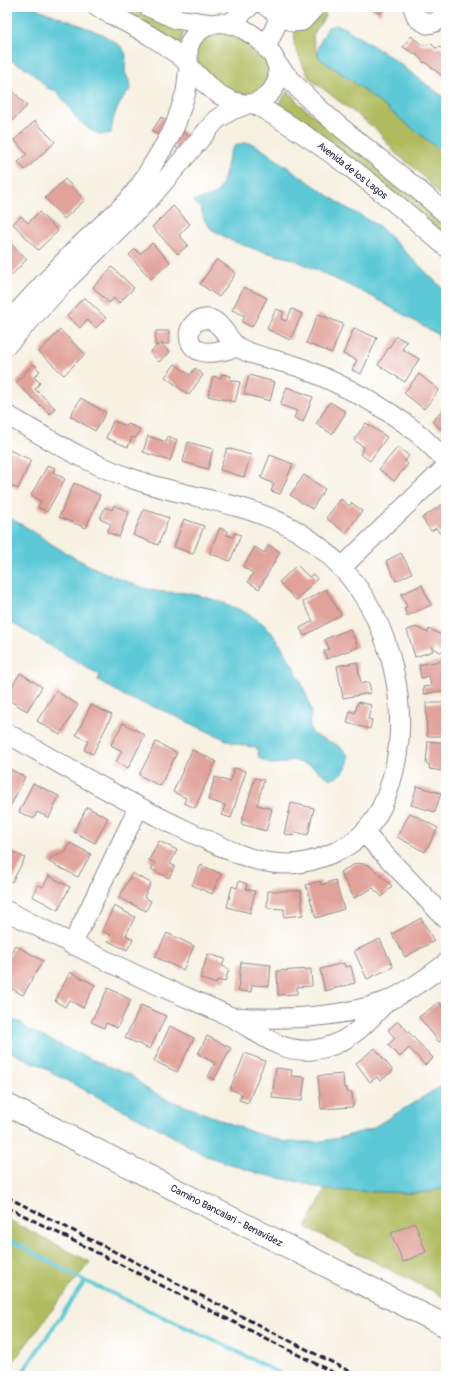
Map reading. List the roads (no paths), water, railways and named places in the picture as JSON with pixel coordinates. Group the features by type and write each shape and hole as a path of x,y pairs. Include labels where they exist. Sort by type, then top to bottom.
{"main road":[{"name":"Camino Bancalari - Benavídez","path":"7,1105 446,1326"}],"street":[{"path":"97,7 154,37 174,50 189,64 209,88 221,96 251,104"},
{"path":"149,7 176,20 220,24 243,30 266,48 277,64 299,90 353,138 407,180 446,214"},
{"path":"7,323 74,251 128,201 141,184 170,136 176,123 186,92 189,64 188,51 190,41 198,31 220,24 249,7"},
{"path":"266,48 277,10 293,22 302,21 315,7"},
{"path":"412,7 416,18 427,24 439,21 443,17 445,7"},
{"path":"7,345 67,280 151,197 217,119 232,110 251,104 268,95 277,85 277,64"},
{"name":"Avenida de los Lagos","path":"251,104 321,145 382,193 446,247"},
{"path":"238,347 299,367 336,383 366,399 415,432 446,460"},
{"path":"7,415 77,455 120,474 167,489 258,512 280,522 322,549 341,568 362,596 377,623 395,677 400,712 398,752 394,774 387,796 376,819 365,834 347,847 326,856 296,864 255,860 229,850 138,808 7,733"},
{"path":"341,568 446,467"},
{"path":"72,945 138,808"},
{"path":"365,834 446,919"},
{"path":"7,911 72,945 231,1017 263,1038 277,1045 294,1049 311,1050 330,1046 347,1039 366,1024 386,1002 446,963"},
{"path":"231,1017 256,1019 304,1018 341,1013 386,1002"}],"water":[{"path":"7,7 33,7 102,34 122,47 126,55 125,72 129,81 130,89 117,110 113,120 111,133 101,135 91,130 78,120 57,91 47,88 26,68 7,58"},
{"path":"335,25 343,27 392,58 446,99 446,155 351,80 319,58 318,47 328,27"},
{"path":"243,143 250,143 257,146 345,207 379,226 446,292 446,348 438,340 439,335 371,296 293,259 257,250 232,241 211,229 204,219 201,208 193,201 212,196 219,190 231,150"},
{"path":"7,516 74,558 97,569 148,589 160,592 186,593 220,602 245,612 265,625 284,650 300,680 311,709 309,724 311,730 318,737 339,746 349,757 344,772 330,779 310,765 291,760 286,763 271,764 259,758 257,748 233,743 162,710 128,698 98,680 100,675 7,620"},
{"path":"7,1019 22,1023 27,1029 37,1034 88,1058 132,1076 147,1089 167,1099 252,1132 286,1142 316,1142 339,1138 371,1129 446,1083 446,1188 429,1192 411,1193 325,1190 304,1183 260,1174 206,1156 160,1129 56,1075 37,1063 7,1050"}],"waterway":[{"path":"7,1238 85,1281 224,1345 285,1376"},
{"path":"20,1376 85,1281"}],"railway":[{"path":"7,1197 359,1376"},
{"path":"7,1207 340,1376"}]}
